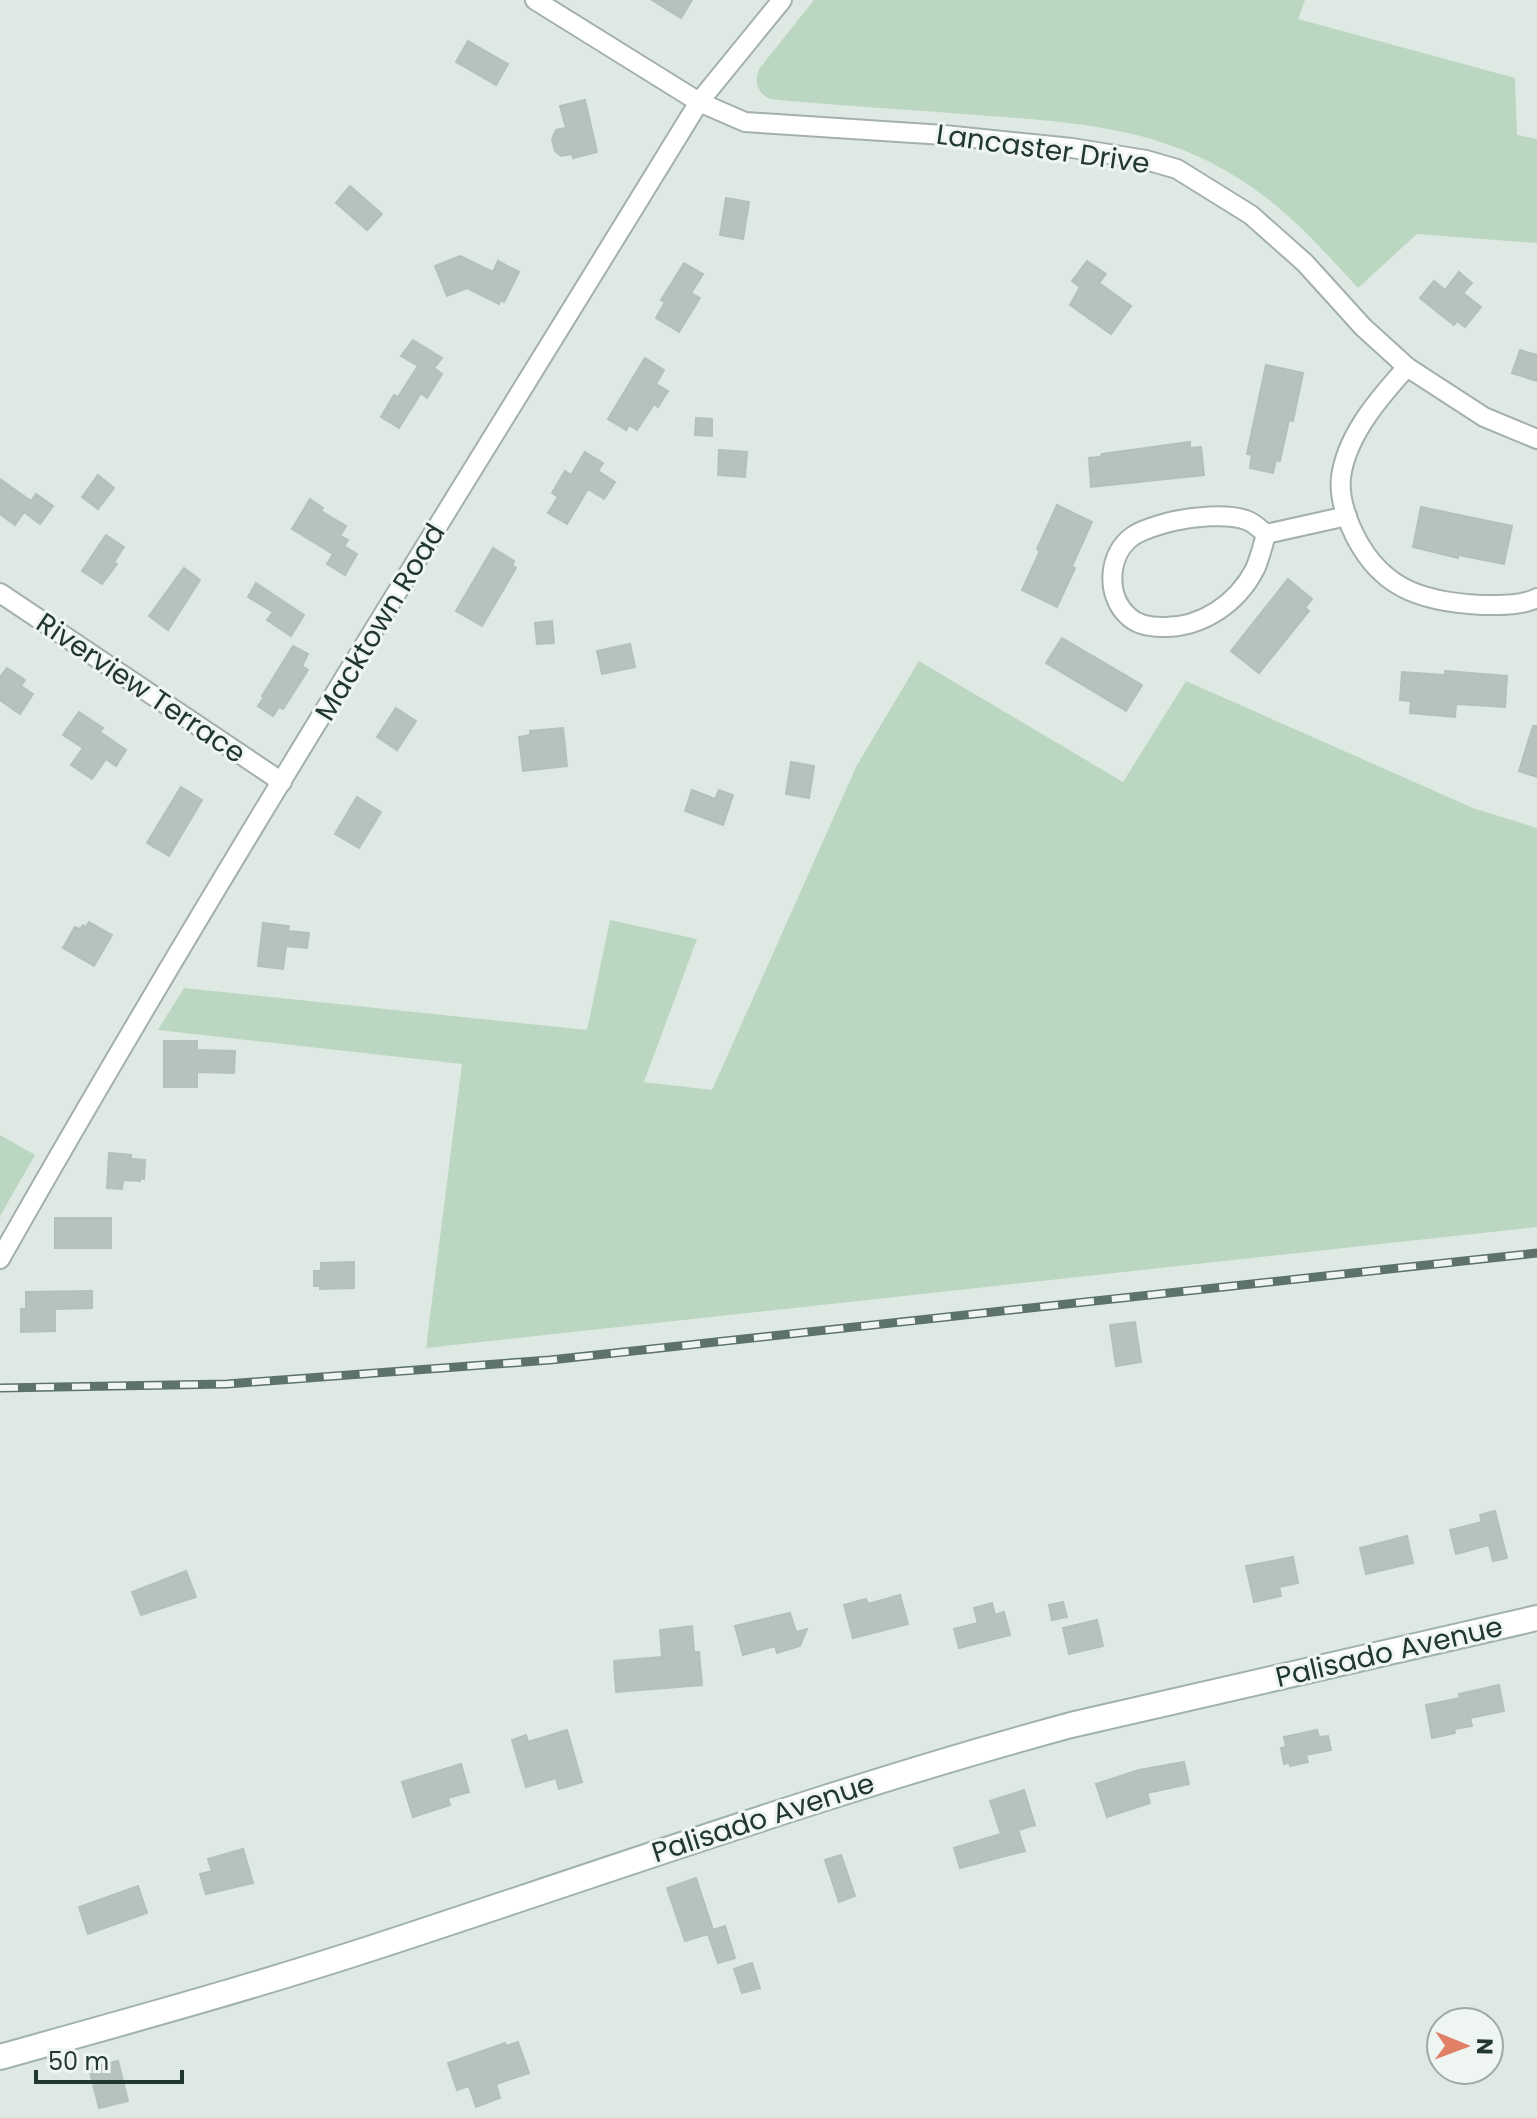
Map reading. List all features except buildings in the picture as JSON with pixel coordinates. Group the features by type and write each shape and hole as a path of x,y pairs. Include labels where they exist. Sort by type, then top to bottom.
{"main road":[{"name":"Palisado Avenue","path":"0,2057 237,1991 683,1843 995,1745 1537,1618"}],"street":[{"name":"Lancaster Drive","path":"535,0 699,102 745,122 944,135 1058,147 1146,160 1177,169 1251,215 1305,263 1363,327 1407,367 1484,417 1537,439"},
{"name":"Macktown Road","path":"0,1259 84,1112 282,782 699,102 782,0"},
{"path":"1407,367 1379,399 1354,439 1342,469 1340,490 1359,545 1382,574 1408,591 1444,603 1500,605 1534,600 1537,620"},
{"path":"1266,534 1347,516"},
{"path":"1228,517 1248,520 1266,534 1254,569 1237,593 1212,616 1177,628 1148,627 1128,617 1116,597 1111,575 1118,552 1134,535 1175,521 1228,517"},
{"name":"Riverview Terrace","path":"0,593 282,782"}],"green space":[{"path":"814,0 1305,0 1298,19 1515,78 1517,135 1537,139 1537,243 1417,234 1358,288 1295,222 1253,188 1220,167 1153,140 1120,131 1050,121 770,99 758,87 759,69"},
{"path":"919,661 1123,782 1186,681 1473,808 1537,828 1537,1227 426,1348 462,1064 158,1030 184,988 587,1030 610,920 697,939 644,1082 712,1090 857,765"},
{"path":"0,1135 35,1155 0,1216"}],"railway":[{"path":"0,1388 227,1384 550,1360 1537,1253"}]}
